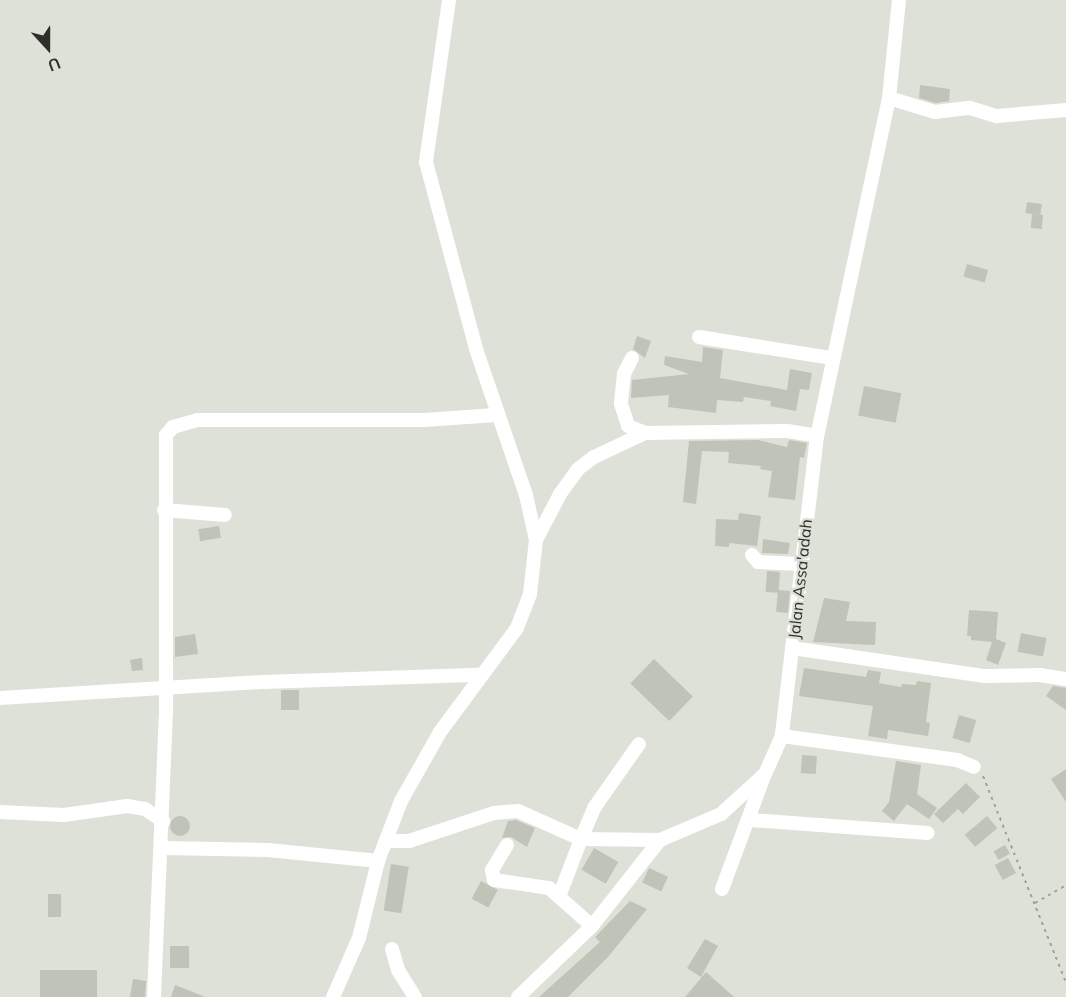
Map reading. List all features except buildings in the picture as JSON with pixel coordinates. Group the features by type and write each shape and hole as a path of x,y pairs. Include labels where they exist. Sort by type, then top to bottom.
{"street":[{"path":"333,997 358,938 378,861 400,801 440,732 479,675 517,628 530,594 536,540 526,495 496,415 426,162 448,0"},
{"name":"Jalan Assa'adah","path":"723,889 751,820 765,774 782,736 799,564 817,436 889,98 899,0"},
{"path":"889,98 935,112 970,108 997,116 1066,110"},
{"path":"699,337 832,358"},
{"path":"632,358 624,374 622,415 628,426 645,433"},
{"path":"154,997 163,820 165,688 163,444 173,427 186,421 424,420 496,415"},
{"path":"536,540 560,494 578,469 616,445 645,433 788,431 817,436"},
{"path":"164,510 225,515"},
{"path":"752,555 758,562 799,564"},
{"path":"792,648 985,676 1040,675 1066,679"},
{"path":"0,698 443,673 479,675"},
{"path":"782,736 957,760 974,767"},
{"path":"560,894 594,808 639,744"},
{"path":"386,841 409,841 494,813 518,811 581,838 660,840 721,814 765,774"},
{"path":"0,812 64,815 127,806 145,809 163,820"},
{"path":"751,820 928,832"},
{"path":"518,997 592,926 660,840"},
{"path":"507,845 492,870 494,880 503,885 542,885 560,894 592,926"},
{"path":"162,848 268,850 378,861"},
{"path":"392,949 398,970 415,997"}],"path":[{"path":"974,767 992,792 1066,982"},
{"path":"1034,903 1066,885"}]}
